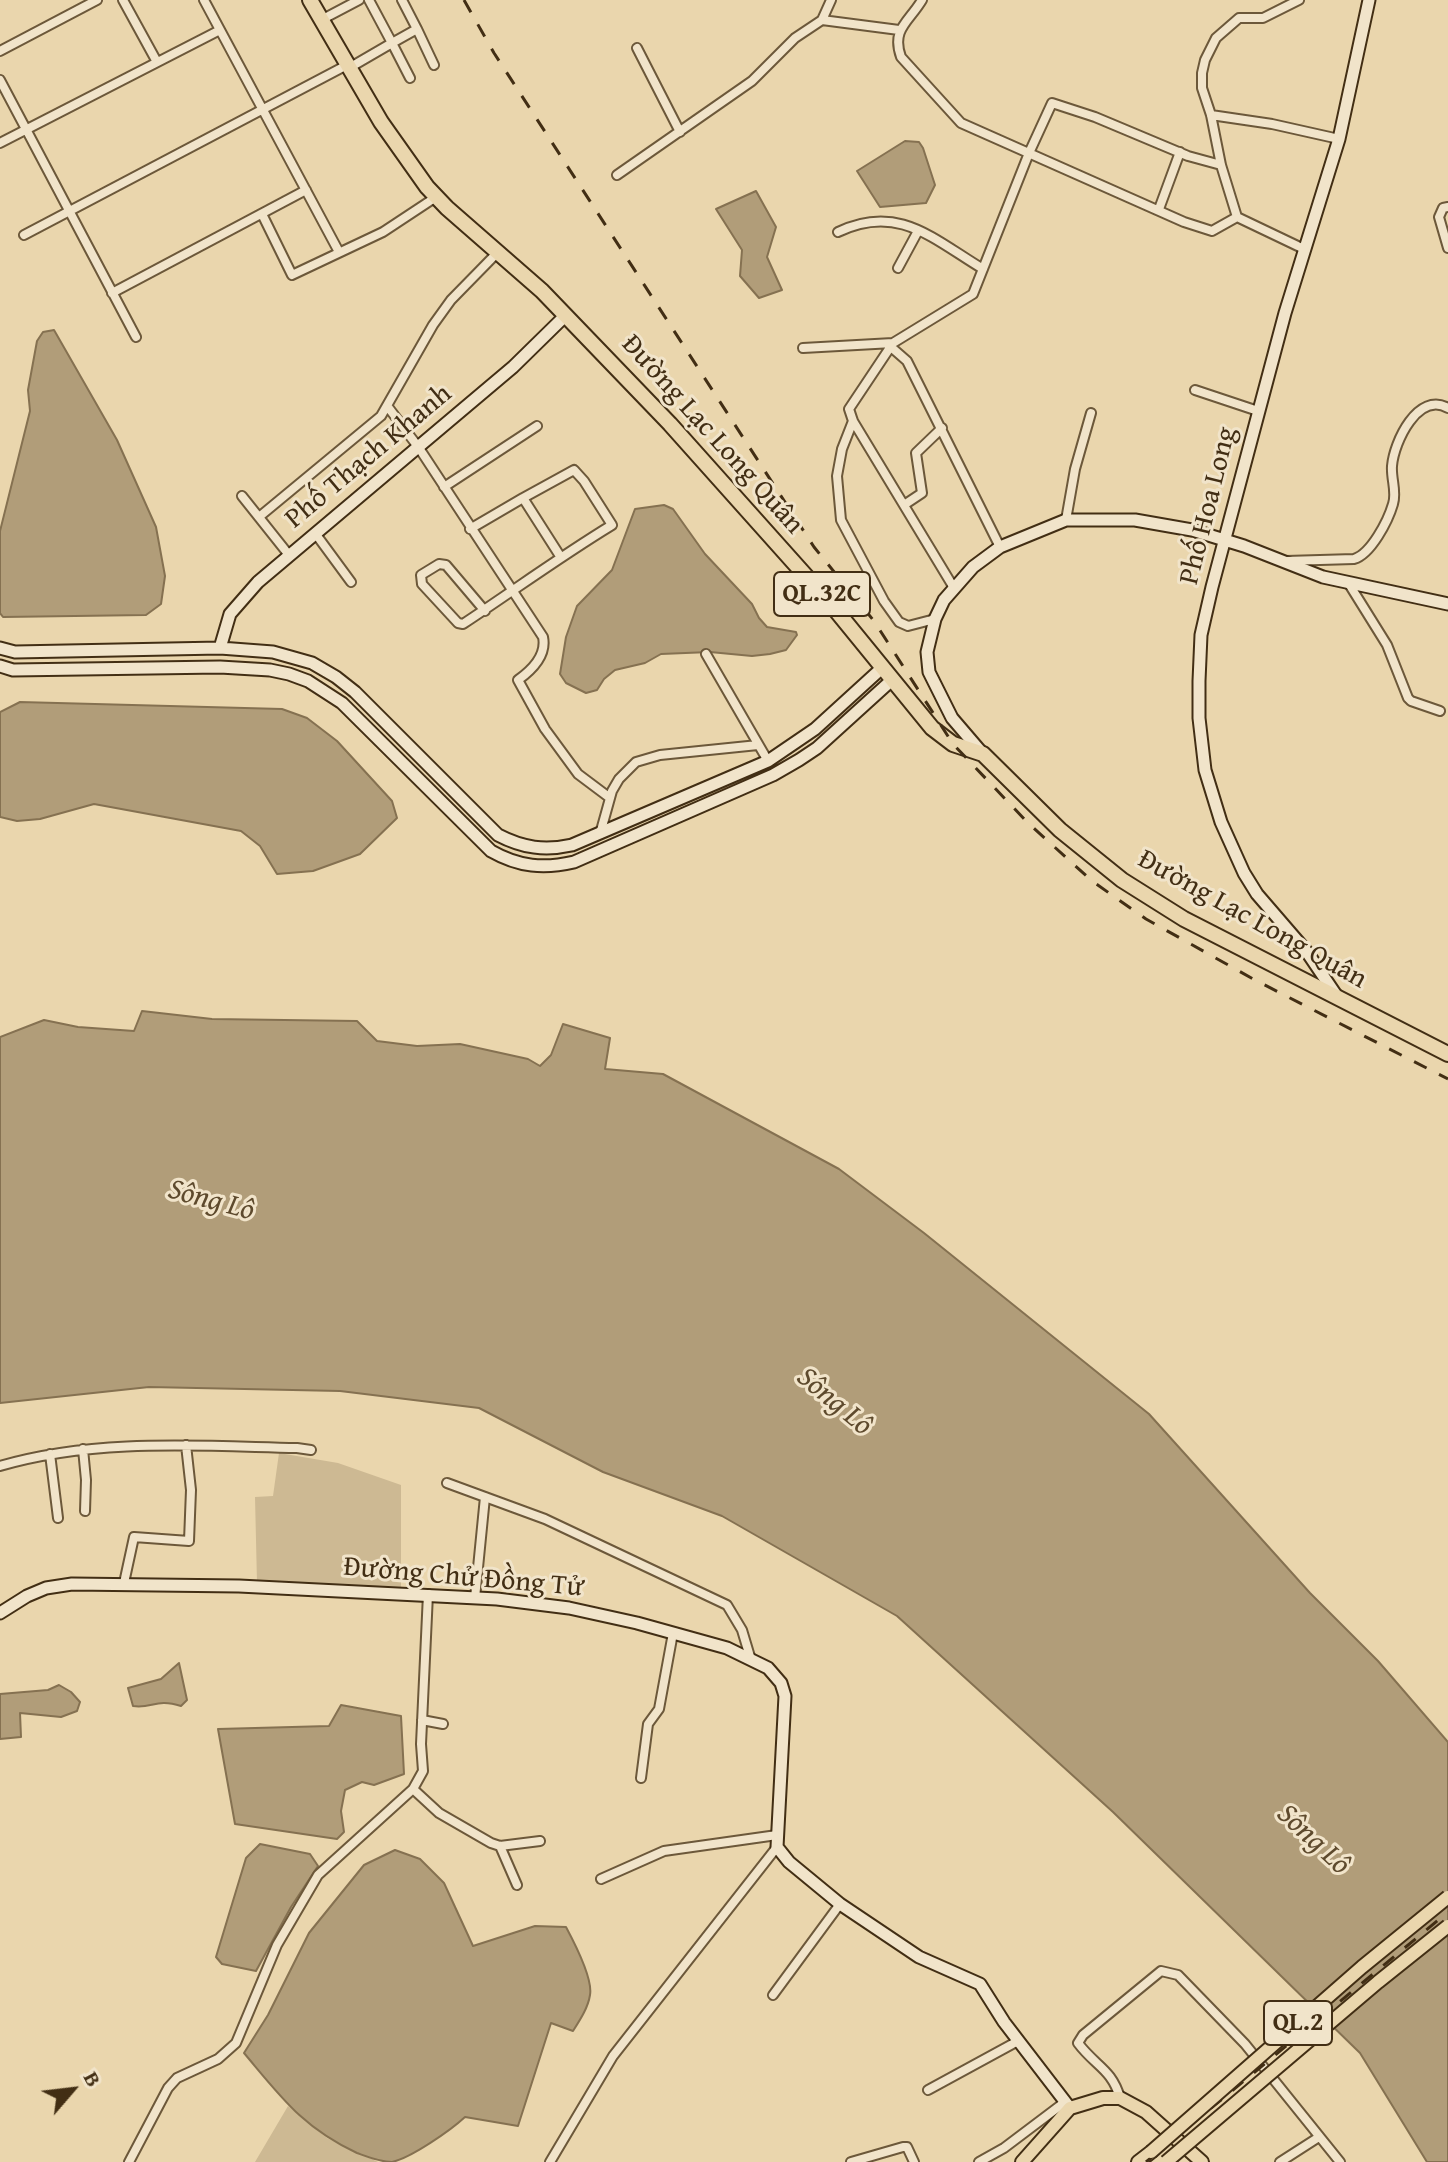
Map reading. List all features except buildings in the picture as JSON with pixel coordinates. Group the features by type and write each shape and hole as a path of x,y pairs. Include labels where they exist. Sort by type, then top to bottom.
{"highway":[{"name":"Đường Lạc Long Quân","path":"310,0 408,163 436,197 497,253 525,274 670,424 830,603 932,728 953,744 983,754 1060,830 1122,880 1184,919 1448,1054"}],"main road":[{"name":"QL.2","path":"1138,2162 1362,1967 1448,1897"},
{"name":"QL.2","path":"1166,2162 1448,1926"},
{"path":"1022,2162 1068,2105 1103,2098 1120,2098 1146,2112 1202,2162"}],"street":[{"path":"0,51 97,0"},
{"path":"123,0 157,62"},
{"path":"204,0 339,252"},
{"path":"321,20 359,0"},
{"path":"369,0 410,78"},
{"path":"402,0 434,65"},
{"path":"617,175 752,81 795,38 822,20 831,0"},
{"path":"922,0 899,30 897,46 901,57 956,120 1184,222 1212,231 1237,217"},
{"path":"1299,0 1263,18 1239,18 1216,38 1202,73 1202,88 1237,217 1304,249"},
{"name":"Phố Hoa Long","path":"1339,999 1307,952 1257,894 1221,822 1205,770 1199,718 1201,635 1258,411 1339,139 1369,0"},
{"path":"822,20 899,30"},
{"path":"24,235 417,29"},
{"path":"0,143 220,30"},
{"path":"637,48 680,132"},
{"path":"0,80 136,337"},
{"path":"954,588 853,421 849,409 892,345 968,299 976,290 1050,105 1055,102 1221,165"},
{"path":"1211,115 1339,139"},
{"path":"1159,209 1180,152"},
{"path":"112,293 306,190"},
{"path":"262,214 292,275 383,232 436,197"},
{"path":"1448,207 1443,208 1439,217 1448,248"},
{"path":"838,232 864,221 892,221 918,231 983,269"},
{"path":"898,268 918,231"},
{"path":"259,517 359,435 388,407 442,312 497,253"},
{"name":"Phố Thạch Khanh","path":"220,648 225,626 235,607 289,555 513,367 566,315"},
{"path":"803,348 892,345 904,357 1000,547"},
{"path":"1195,390 1258,411"},
{"path":"1282,561 1354,559 1364,555 1393,506 1392,465 1412,419 1422,407 1431,403 1448,408"},
{"path":"388,407 419,448 543,637 541,659 518,680 545,729 578,774 610,798"},
{"path":"1066,520 1075,469 1091,413"},
{"path":"853,421 842,449 837,476 841,520 884,601 899,622 908,626 935,619"},
{"path":"444,487 537,426"},
{"path":"904,505 922,493 914,456 942,428"},
{"path":"470,529 574,470 619,534"},
{"path":"242,496 289,555"},
{"path":"523,498 560,556"},
{"path":"983,754 952,718 929,672 927,652 935,619 944,600 973,567 1000,547 1066,520 1135,520 1225,539 1323,577 1448,604"},
{"path":"485,611 446,565 439,564 421,575 422,584 458,623 463,624 485,611 560,556 612,525"},
{"path":"315,533 351,582"},
{"path":"1349,584 1387,645 1408,698 1440,711"},
{"path":"0,648 15,652 220,648 293,656 336,677 355,692 498,835 514,843 544,849 561,847 600,834 768,761 815,729 883,667"},
{"path":"706,654 768,761"},
{"path":"0,666 13,670 220,667 289,674 308,681 342,703 477,840 507,860 523,865 556,866 574,862 697,809 799,760 817,748 893,679"},
{"path":"600,834 619,779 636,762 660,755 758,745"},
{"path":"691,795 697,809"},
{"path":"124,1583 134,1537 189,1541 191,1490 186,1445"},
{"path":"0,1466 83,1449 186,1445 311,1450"},
{"path":"83,1449 85,1511"},
{"path":"50,1454 58,1518"},
{"path":"447,1483 545,1519 727,1605 742,1630 751,1660"},
{"path":"475,1598 485,1497"},
{"name":"Đường Chử Đồng Tử","path":"0,1613 46,1588 72,1584 124,1583 428,1594 569,1608 727,1648 768,1668 781,1683 785,1696 777,1841"},
{"path":"129,2162 168,2088 177,2078 218,2059 236,2043 277,1945 318,1875 413,1789 423,1771 422,1720 428,1594"},
{"path":"641,1778 648,1724 659,1709 673,1633"},
{"path":"422,1720 443,1724"},
{"path":"413,1789 439,1813 500,1846 540,1841"},
{"path":"601,1879 664,1851 777,1841"},
{"path":"777,1841 789,1862 840,1904 919,1957 980,1984 1018,2041 1068,2105 979,2162"},
{"path":"550,2162 613,2056 777,1841"},
{"path":"500,1846 517,1885"},
{"path":"773,1995 840,1904"},
{"path":"1120,2098 1116,2081 1089,2058 1078,2043 1083,2035 1161,1971 1170,1972 1178,1975 1245,2044 1340,2162"},
{"path":"928,2090 1018,2041"},
{"path":"1280,2162 1319,2137"},
{"path":"851,2162 903,2147 907,2147 914,2162"}],"shaded area":[{"path":"279,1453 338,1463 401,1485 401,1587 257,1583 255,1497 273,1496"},
{"path":"288,2106 327,2138 378,2162 255,2162"}],"water":[{"path":"905,141 919,142 935,185 926,203 880,207 857,171"},
{"path":"756,191 776,227 767,257 782,290 759,298 740,276 742,250 716,209"},
{"path":"54,330 117,440 156,527 165,576 161,604 146,615 3,617 0,613 0,531 30,411 28,390 37,341 43,332"},
{"path":"664,505 673,509 705,554 752,604 767,627 796,632 797,635 786,650 770,654 661,654 645,663 615,670 597,690 586,693 566,683 560,674 566,637 577,606 612,570 635,509"},
{"path":"20,702 282,709 307,718 337,741 392,801 397,818 360,854 313,871 277,874 260,846 241,831 94,804 40,819 17,821 0,817 0,712"},
{"name":"Sông Lô","path":"142,1011 212,1019 357,1021 377,1041 417,1046 460,1044 528,1059 540,1066 551,1055 563,1024 610,1038 605,1069 663,1074 839,1169 924,1233 1149,1414 1310,1593 1378,1661 1448,1742 1448,2162 1427,2162 1360,2053 1113,1812 897,1616 722,1516 603,1472 479,1408 340,1391 149,1387 0,1403 0,1037 44,1020 78,1027 134,1031"},
{"path":"179,1663 187,1700 181,1706 160,1703 133,1706 128,1688 161,1679"},
{"path":"59,1685 80,1702 77,1711 61,1717 20,1713 21,1737 0,1739 0,1694 48,1690"},
{"path":"341,1705 401,1716 404,1774 374,1785 362,1782 345,1790 341,1811 344,1832 337,1839 235,1824 218,1729 329,1726"},
{"path":"260,1844 310,1854 318,1866 291,1907 256,1971 222,1964 216,1957 246,1858"},
{"path":"395,1850 420,1859 444,1883 473,1946 535,1926 566,1927 589,1980 590,1995 573,2031 551,2023 518,2126 465,2117 420,2149 392,2162 357,2153 307,2122 244,2053 268,2015 309,1933 364,1865"}],"railway":[{"path":"464,0 494,53 814,547 874,621 953,744 1028,823 1092,881 1146,919 1255,980 1448,1079"},
{"path":"1146,2162 1448,1912"}]}
